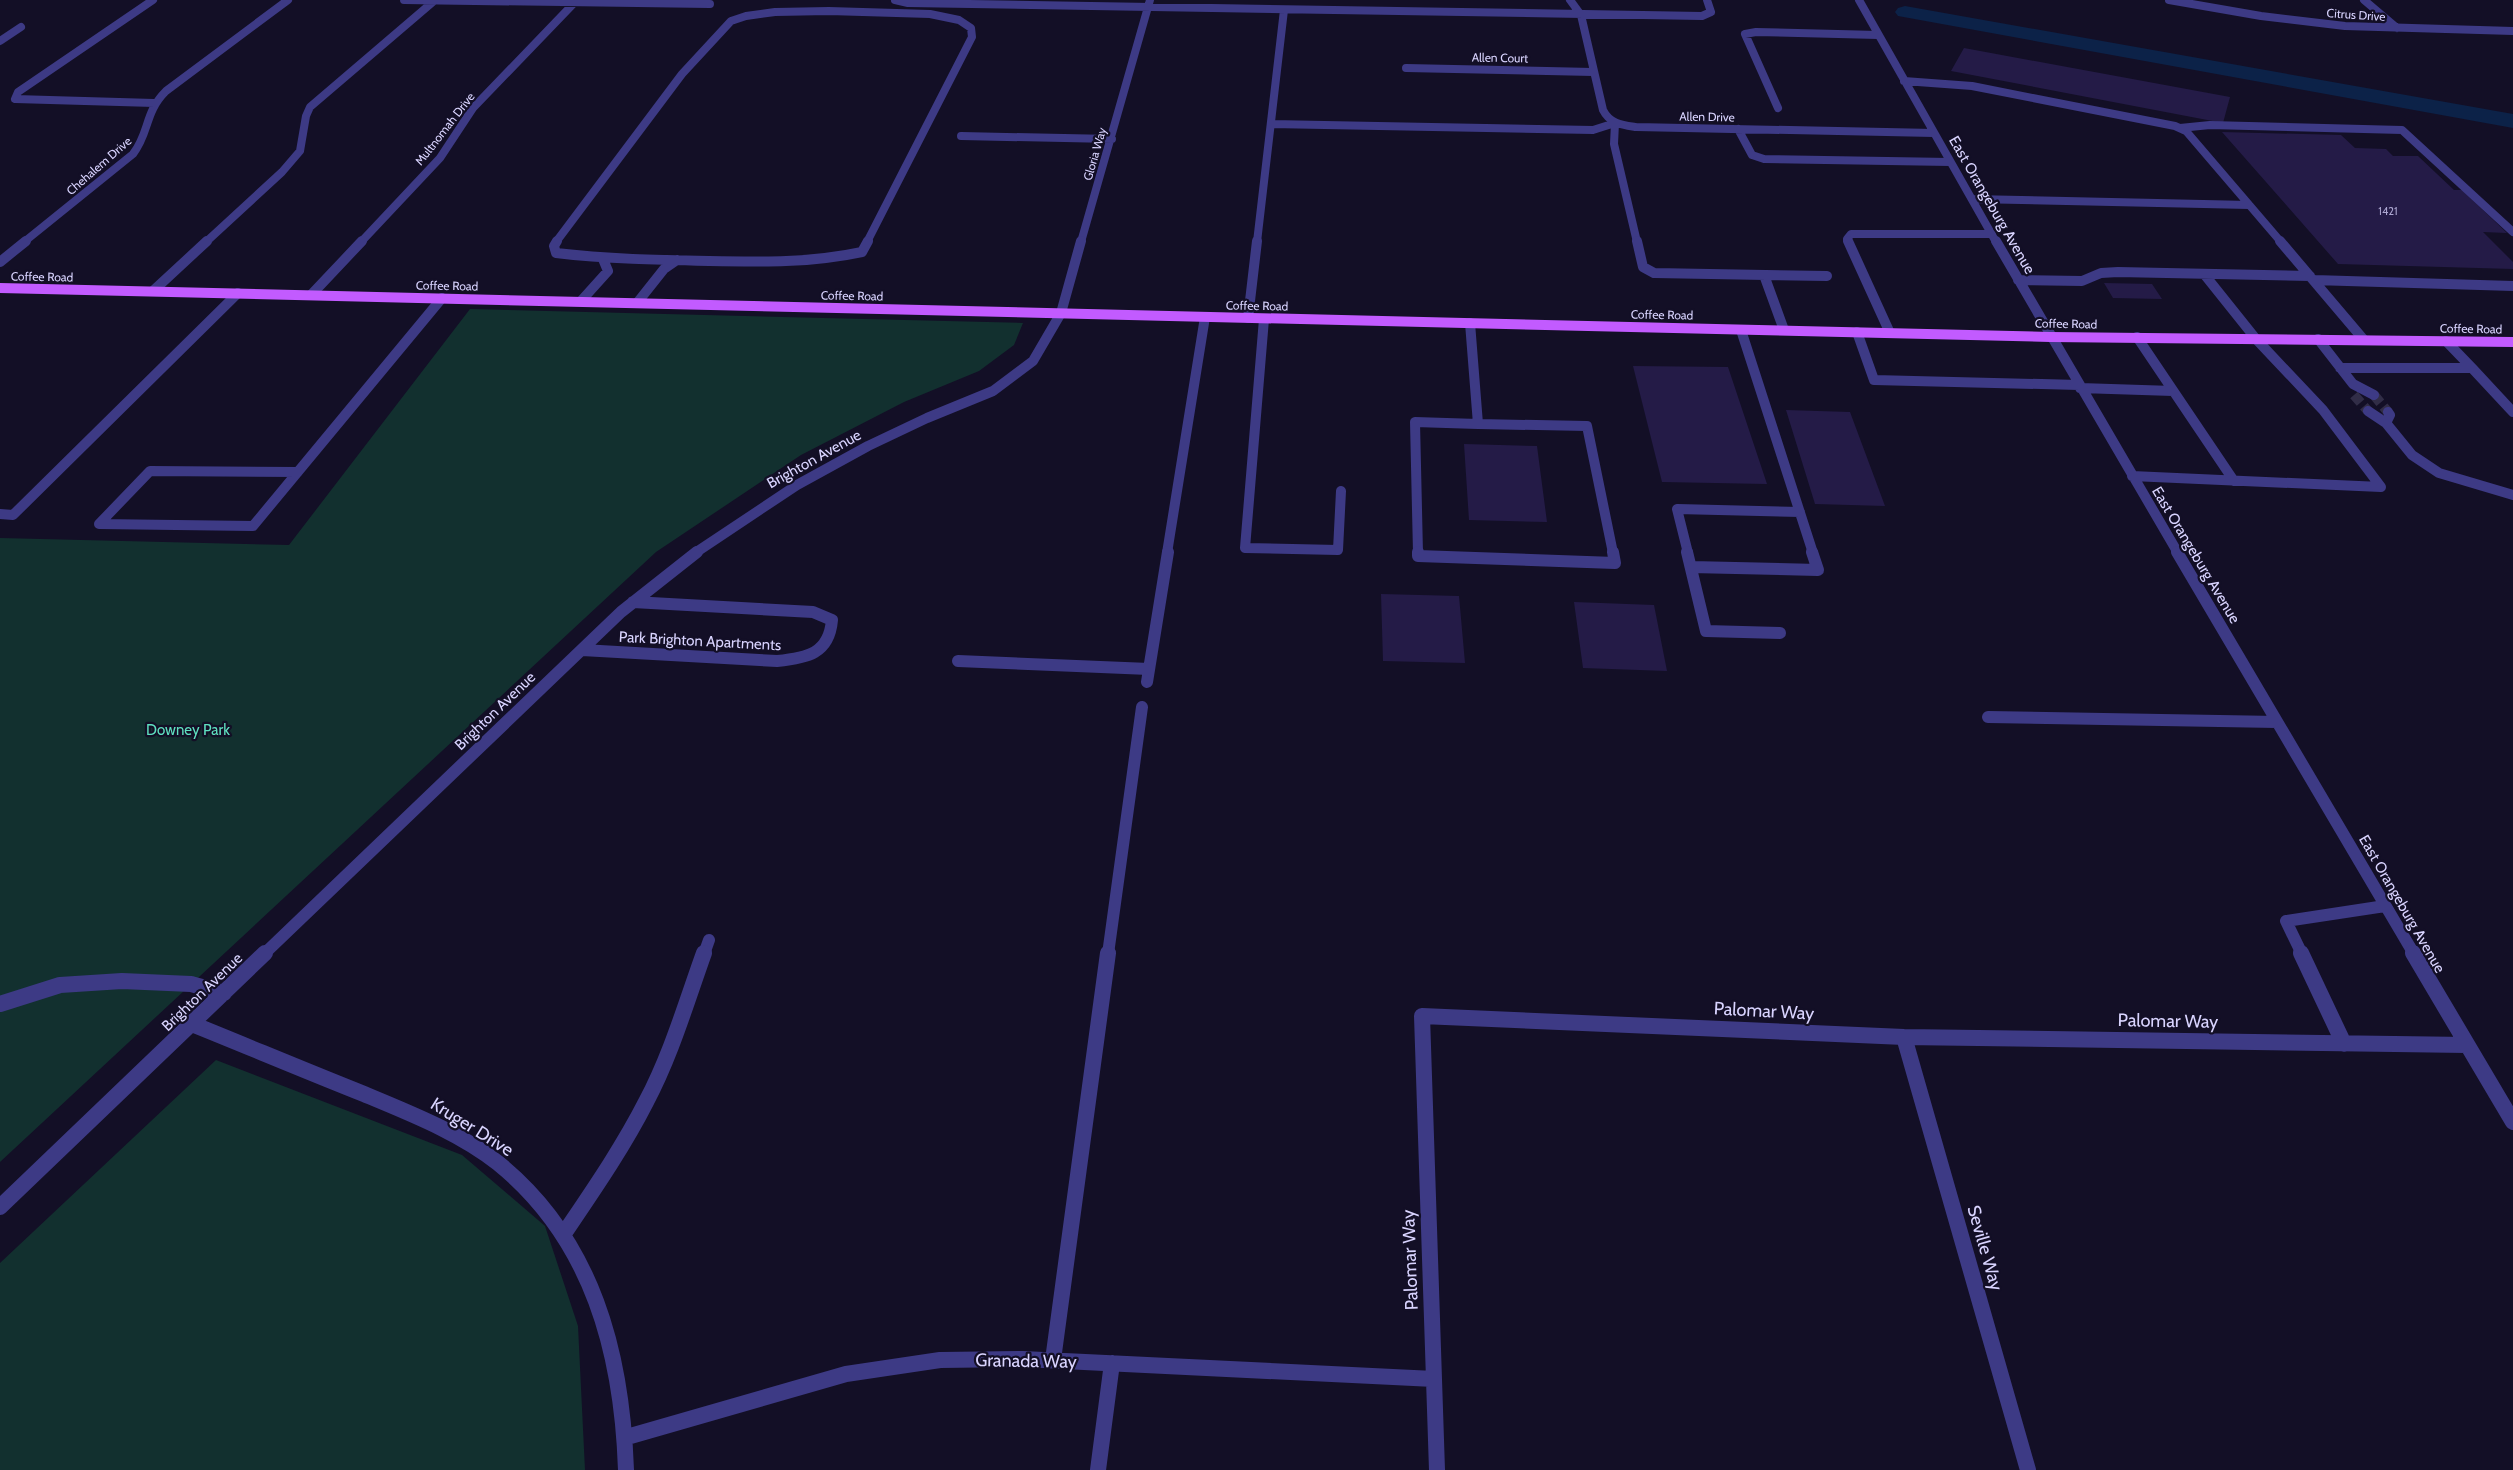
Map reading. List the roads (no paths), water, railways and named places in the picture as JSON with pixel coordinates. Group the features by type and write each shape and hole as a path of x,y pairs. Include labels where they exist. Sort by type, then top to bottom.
{"main road":[{"name":"Coffee Road","path":"0,288 2050,337 2513,342"}],"street":[{"path":"153,0 18,92 15,99 154,103 166,91 288,0"},
{"path":"404,0 710,4"},
{"path":"153,291 282,172 300,151 310,107 434,0"},
{"path":"895,0 908,4 1150,4 1284,10 1581,16 1702,16 1711,12 1707,0"},
{"path":"1570,0 1578,8 1581,16 1593,72 1606,116 1615,123"},
{"name":"East Orangeburg Avenue","path":"1858,0 2050,337 2513,1122"},
{"name":"Citrus Drive","path":"2169,0 2305,22 2398,28 2513,31"},
{"path":"2364,0 2398,28"},
{"name":"Multnomah Drive","path":"311,295 440,158 473,108 574,2"},
{"name":"Gloria Way","path":"1061,314 1150,4"},
{"path":"1248,318 1284,10"},
{"path":"776,12 930,14 959,20 971,28 972,37 862,252 837,259 792,262 678,260 604,259 556,253 554,246 560,234 682,74 731,21 746,16 776,12"},
{"path":"0,41 22,27"},
{"path":"1778,108 1745,34 1756,32 1878,34"},
{"name":"Allen Court","path":"1406,68 1593,72"},
{"path":"1904,81 1972,86 2180,128 2186,131 2364,340"},
{"name":"Chehalem Drive","path":"0,262 133,154 146,135 148,115 154,103"},
{"path":"1271,124 1593,130 1615,123"},
{"path":"1615,123 1614,144 1643,268 1654,273 1827,276"},
{"name":"Allen Drive","path":"1615,123 1636,127 1934,132"},
{"path":"2180,128 2210,126 2402,130 2513,232"},
{"path":"1738,129 1752,155 1764,159 1950,162"},
{"path":"961,136 1112,138"},
{"path":"1972,199 2250,205"},
{"path":"1890,333 1847,238 1850,234 1992,234"},
{"path":"581,302 608,270 604,259"},
{"path":"637,303 664,270 678,260"},
{"path":"2018,280 2082,281 2102,273 2118,272 2513,286"},
{"path":"2132,476 2381,487 2323,410 2256,339 2204,274"},
{"path":"1764,275 1784,330"},
{"path":"0,514 13,515 238,293"},
{"path":"298,472 150,471 99,524 253,526 298,472 442,298"},
{"name":"Brighton Avenue","path":"0,1207 633,602 676,567 731,527 797,485 885,438 993,391 1033,361 1061,314"},
{"path":"1147,682 1205,317"},
{"path":"1264,319 1245,548 1338,550 1341,491"},
{"path":"1470,323 1478,424"},
{"path":"1691,567 1818,570 1741,330"},
{"path":"1857,332 1874,380 2079,386 2173,391"},
{"path":"2137,338 2234,481"},
{"path":"2318,340 2353,384 2374,396"},
{"path":"2446,341 2513,412"},
{"path":"2340,368 2472,368"},
{"path":"2353,384 2354,395"},
{"path":"2368,411 2371,415 2387,417 2412,455 2439,473 2513,495"},
{"path":"1414,422 1478,424 1587,426 1615,563 1418,556 1414,422"},
{"path":"1780,633 1706,631 1677,509 1800,512"},
{"name":"Park Brighton Apartments","path":"582,650 777,661 801,659 822,648 832,634 832,620 814,612 633,602"},
{"path":"958,661 1149,670"},
{"path":"1053,1360 1142,707"},
{"path":"1988,717 2277,722"},
{"path":"2344,1044 2286,921 2385,906"},
{"path":"563,1235 615,1157 657,1081 709,940"},
{"path":"0,1004 60,986 122,981 191,984 224,993"},
{"name":"Palomar Way","path":"1434,1379 1422,1016 1904,1037 2467,1045"},
{"name":"Kruger Drive","path":"192,1024 435,1124 498,1163 542,1206 574,1250 604,1318 622,1388 627,1437 626,1470"},
{"name":"Seville Way","path":"1904,1037 2028,1470"},
{"name":"Granada Way","path":"627,1437 846,1374 940,1360 1053,1360 1434,1379"},
{"path":"1098,1470 1112,1363"},
{"path":"1434,1379 1437,1470"}],"waterway":[{"path":"1905,12 2513,121"}],"tunnel":[{"path":"2354,395 2368,411"},
{"path":"2374,395 2388,412"}],"park label":[{"name":"Downey Park","path":"188,730"}]}
